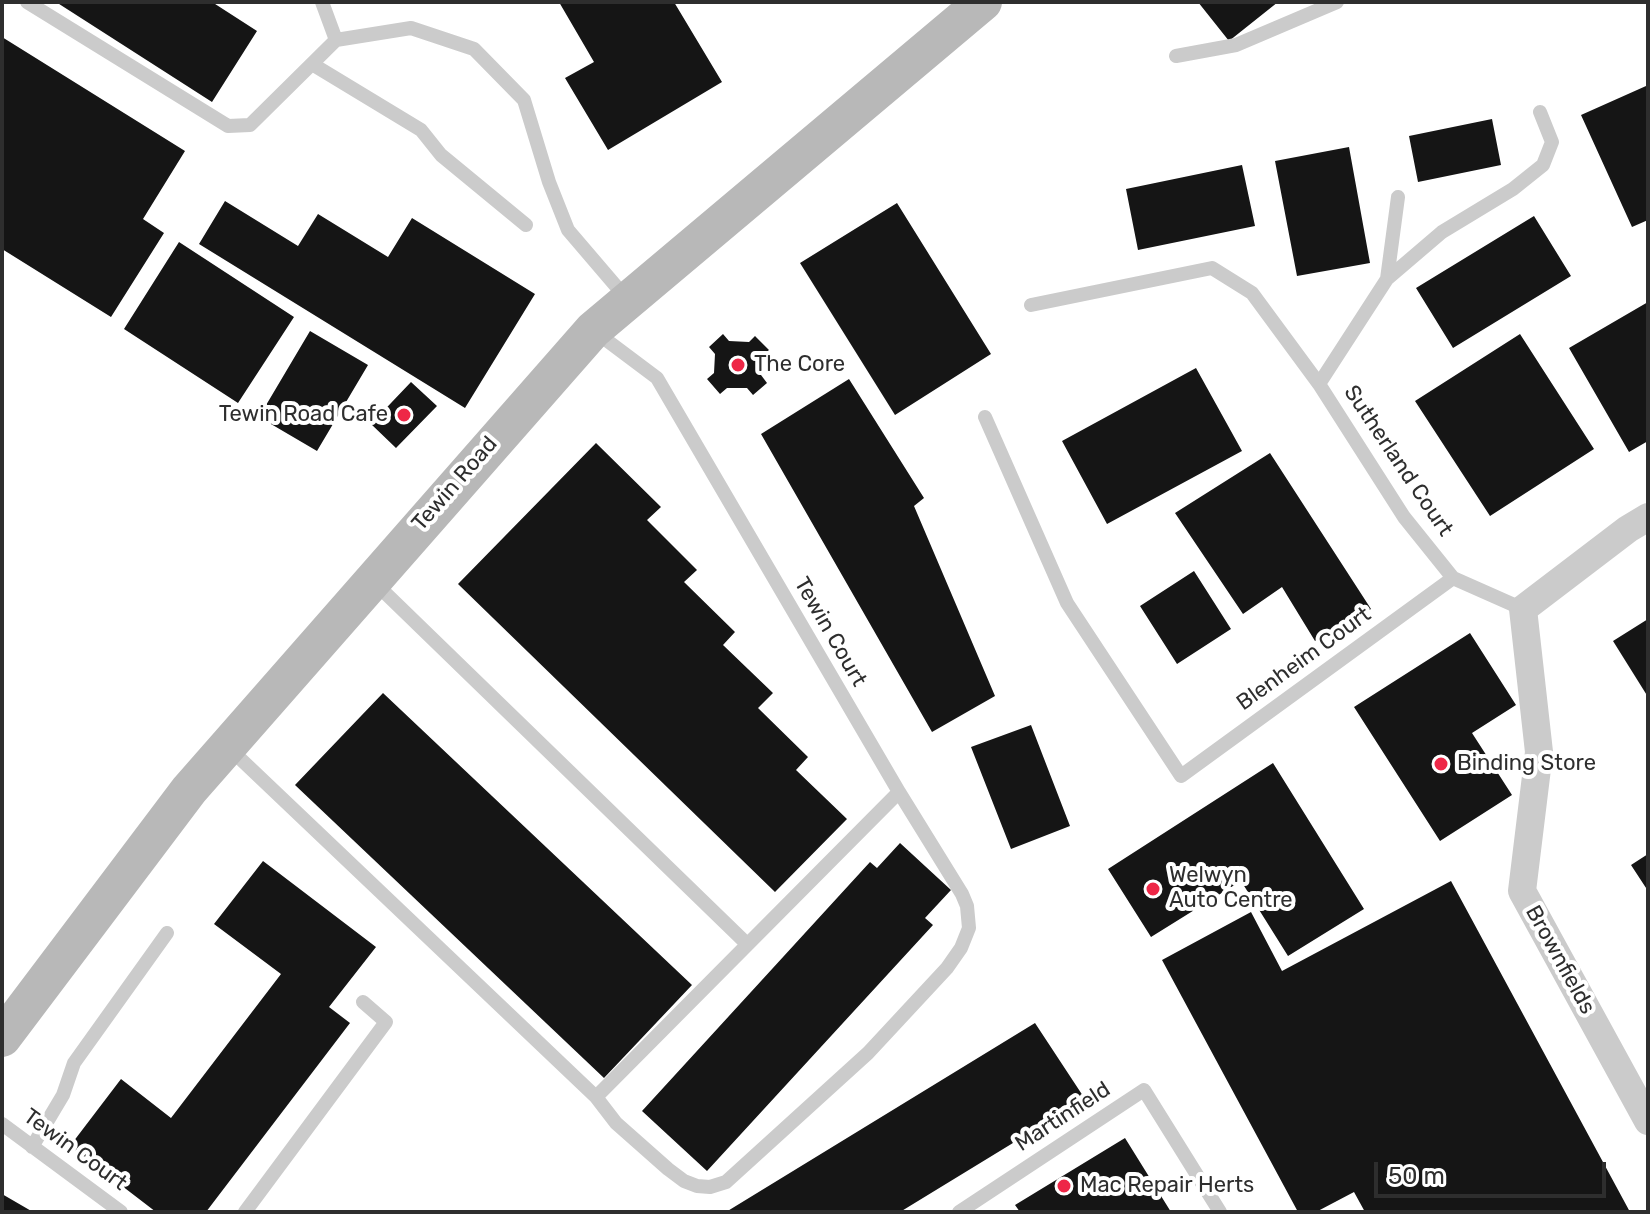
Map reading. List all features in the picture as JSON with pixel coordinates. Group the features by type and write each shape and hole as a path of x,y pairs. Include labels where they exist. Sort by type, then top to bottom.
{"street":[{"name":"Tewin Road","path":"2,1038 189,790 593,330 983,2"},
{"path":"1523,609 1648,517"},
{"name":"Brownfields","path":"1523,609 1539,752 1522,891 1648,1121"}],"lane":[{"path":"27,2 228,126 250,125 336,40 411,28 474,49 524,100 549,182 568,230 627,299"},
{"path":"322,2 336,40"},
{"path":"1176,56 1236,45 1337,2"},
{"path":"312,64 421,130 441,155 526,225"},
{"path":"1387,279 1442,232 1513,189 1543,165 1552,142 1540,112"},
{"name":"Sutherland Court","path":"1319,384 1387,279 1398,197"},
{"name":"Sutherland Court","path":"1031,305 1212,268 1252,293 1319,384 1404,517 1453,578 1523,609"},
{"name":"Tewin Court","path":"593,330 657,378 962,894 967,906 969,928 961,948 947,968 868,1053 726,1182 710,1187 684,1181 616,1123 596,1097"},
{"name":"Blenheim Court","path":"985,417 1067,603 1181,776 1453,578"},
{"path":"372,580 747,944"},
{"path":"227,746 596,1097 899,792"},
{"path":"32,1147 63,1095 74,1063 167,933"},
{"path":"245,1212 386,1022 363,1002"},
{"name":"Martinfield","path":"965,1210 1144,1090 1220,1212"},
{"name":"Tewin Court","path":"2,1124 121,1212"}],"building":[{"path":"56,2 212,2 257,31 212,102"},
{"path":"559,2 674,2 722,82 608,150 565,78 594,62"},
{"path":"1198,2 1278,2 1229,41"},
{"path":"2,37 185,151 143,219 164,233 111,317 2,249"},
{"path":"1646,86 1648,220 1632,227 1581,115"},
{"path":"1492,119 1501,165 1418,182 1409,136"},
{"path":"1349,147 1370,263 1297,276 1275,161"},
{"path":"1242,165 1255,226 1138,250 1126,189"},
{"path":"225,201 298,246 318,214 388,257 412,218 535,294 465,408 199,244"},
{"path":"897,203 991,354 895,415 800,263"},
{"path":"1534,216 1571,276 1453,348 1416,288"},
{"path":"179,242 294,317 238,403 124,329"},
{"path":"1648,302 1648,441 1629,452 1569,348"},
{"path":"310,331 368,365 317,451 259,417"},
{"name":"The Core","path":"723,334 729,341 749,342 755,336 769,350 762,356 761,375 767,383 753,395 747,388 727,388 720,394 707,379 714,373 715,354 709,347"},
{"path":"1520,334 1594,449 1490,516 1415,401"},
{"path":"1196,368 1242,451 1107,524 1062,441"},
{"path":"849,379 924,498 914,506 995,696 932,732 761,434"},
{"name":"Tewin Road Cafe","path":"411,382 437,406 396,448 371,424"},
{"path":"596,443 661,507 647,520 697,570 684,582 735,632 723,645 773,693 758,708 808,757 796,770 847,819 775,892 458,584"},
{"path":"1270,453 1371,609 1315,641 1282,587 1243,614 1175,513"},
{"path":"1194,571 1231,629 1177,664 1140,606"},
{"path":"1648,619 1648,697 1613,641"},
{"name":"Binding Store","path":"1470,633 1516,705 1472,733 1512,795 1440,841 1354,707"},
{"path":"383,693 692,985 604,1078 295,785"},
{"path":"1031,725 1070,826 1011,849 971,747"},
{"path":"1273,763 1364,909 1288,956 1241,881 1151,937 1108,869"},
{"path":"900,843 951,890 925,918 933,925 707,1171 642,1111 870,862 877,868"},
{"path":"1648,854 1648,891 1631,865"},
{"path":"263,861 376,947 329,1007 350,1023 206,1212 156,1212 70,1146 121,1079 171,1118 281,974 214,924"},
{"path":"1451,881 1630,1212 1365,1212 1354,1192 1316,1212 1298,1212 1162,960 1251,912 1282,971"},
{"path":"1035,1023 1085,1099 900,1212 726,1212"},
{"path":"1125,1138 1171,1212 1020,1212 1015,1205"},
{"path":"2,1194 33,1212 2,1212"}],"place":[{"name":"The Core","path":"738,365"},
{"name":"Tewin Road Cafe","path":"404,415"},
{"name":"Binding Store","path":"1441,764"},
{"name":"Welwyn Auto Centre","path":"1153,889"},
{"name":"Mac Repair Herts","path":"1064,1186"}]}
